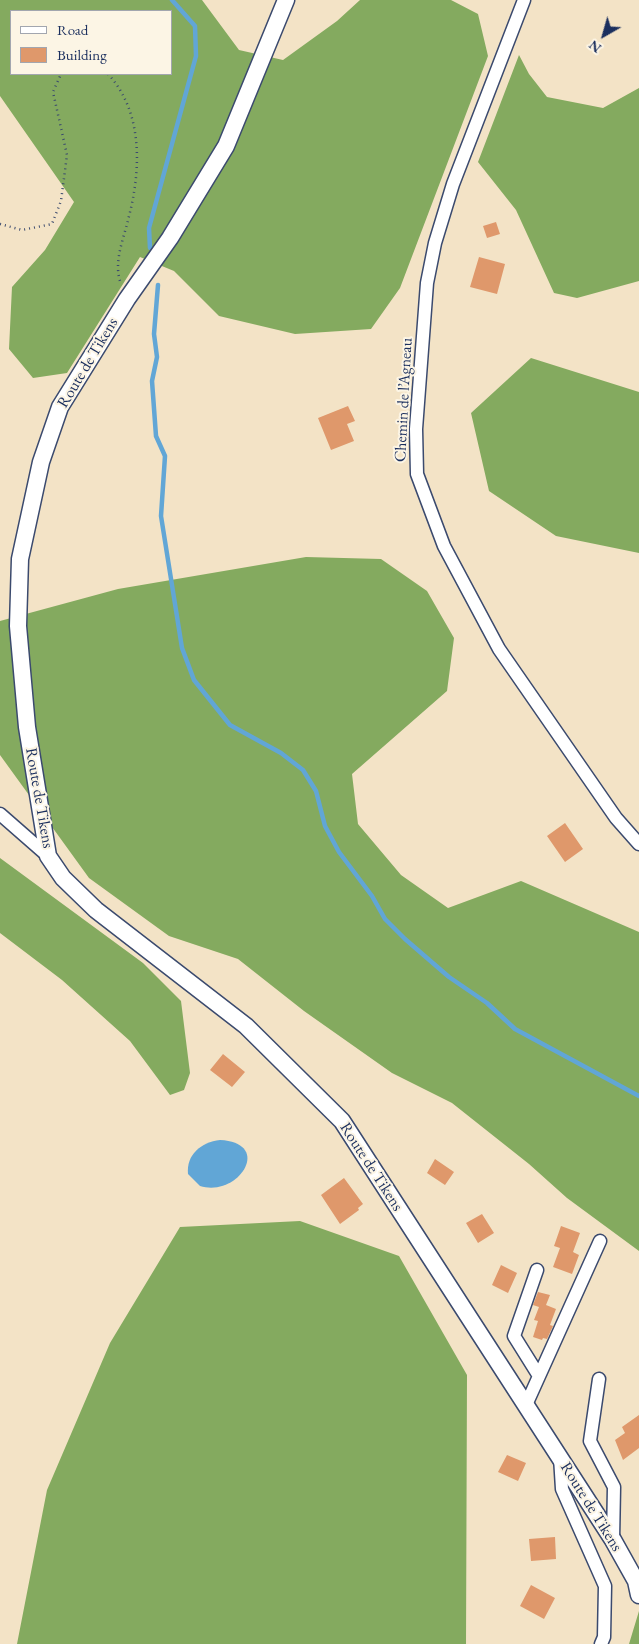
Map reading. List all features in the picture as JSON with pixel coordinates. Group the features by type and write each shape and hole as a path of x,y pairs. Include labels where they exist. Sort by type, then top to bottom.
{"street":[{"name":"Route de Tikens","path":"286,0 226,146 170,238 127,299 60,407 41,462 20,559 18,626 26,718 48,856 63,878 96,910 246,1026 342,1121 613,1540 636,1581 639,1595"},
{"name":"Chemin de l’Agneau","path":"524,0 453,184 436,243 427,283 415,454 417,474 444,546 500,649 616,818 639,844"},
{"path":"0,814 48,856"},
{"path":"526,1405 600,1241"},
{"path":"537,1270 514,1336 539,1376"},
{"path":"599,1379 590,1441 614,1487 613,1540"},
{"path":"560,1457 562,1489 606,1586 604,1637 601,1644"}],"path":[{"path":"0,224 22,230 52,224 61,201 66,155 53,92 61,75"},
{"path":"109,75 131,111 138,149 130,211 117,264 119,279 127,299"}],"green space":[{"path":"0,0 202,0 239,50 283,60 337,21 360,0 451,0 478,14 488,56 400,288 371,329 295,334 219,316 174,271 140,257 67,373 33,378 9,349 12,287 45,250 74,202 0,96"},
{"path":"519,55 529,74 547,97 603,108 639,88 639,281 577,298 554,293 516,210 478,162"},
{"path":"531,358 639,392 639,553 556,536 489,491 471,413"},
{"path":"306,557 381,559 427,591 454,638 447,691 352,774 358,824 401,875 448,908 521,881 639,932 639,1251 567,1198 529,1164 452,1103 392,1073 304,1011 238,959 169,936 89,878 0,755 0,621 118,589"},
{"path":"0,858 143,963 181,1001 190,1073 184,1090 170,1095 130,1041 62,980 0,933"},
{"path":"300,1221 399,1256 467,1375 466,1644 17,1644 47,1490 110,1343 180,1227"},
{"path":"639,1611 639,1644 629,1644"}],"water":[{"path":"220,1140 236,1143 245,1150 247,1159 244,1169 237,1178 227,1184 214,1188 200,1186 188,1174 189,1161 192,1155 201,1147 207,1143"}],"building":[{"path":"496,222 500,234 487,238 483,226"},
{"path":"479,257 505,264 497,294 470,287"},
{"path":"348,406 355,421 347,424 354,441 331,450 318,418"},
{"path":"565,823 583,849 565,862 547,836"},
{"path":"223,1054 245,1072 232,1087 210,1070"},
{"path":"435,1159 454,1172 445,1185 427,1173"},
{"path":"344,1178 363,1204 358,1208 359,1210 340,1224 321,1195"},
{"path":"482,1214 494,1233 478,1243 466,1223"},
{"path":"561,1226 580,1233 573,1252 579,1255 572,1274 553,1267 560,1248 554,1246"},
{"path":"501,1265 517,1273 508,1293 492,1285"},
{"path":"538,1292 550,1295 546,1305 556,1309 550,1325 553,1326 547,1339 543,1338 542,1340 533,1337 538,1321 534,1320 539,1307 533,1305"},
{"path":"639,1415 639,1448 623,1460 615,1440 625,1433 622,1427"},
{"path":"507,1455 526,1463 518,1481 498,1472"},
{"path":"555,1537 556,1559 531,1561 529,1539"},
{"path":"531,1585 555,1598 544,1619 520,1606"}],"waterway":[{"path":"150,248 149,228 196,56 195,26 172,0"},
{"path":"158,285 154,334 157,357 152,381 156,436 165,456 161,516 182,648 194,680 230,725 281,753 303,770 316,791 325,826 339,852 372,896 385,919 405,939 449,977 487,1003 515,1029 639,1096"}]}
